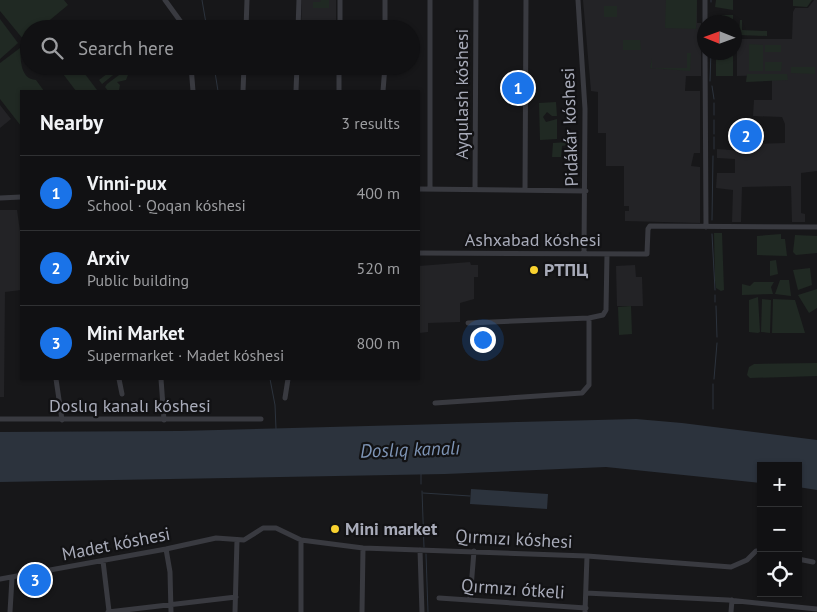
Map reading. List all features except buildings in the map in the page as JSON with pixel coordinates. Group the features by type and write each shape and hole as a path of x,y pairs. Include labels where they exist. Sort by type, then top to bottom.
{"street":[{"path":"166,0 180,20"},
{"path":"246,20 247,0"},
{"path":"298,20 299,0"},
{"path":"340,0 340,20"},
{"path":"385,0 385,20"},
{"path":"430,0 430,189"},
{"name":"Ayqulash kóshesi","path":"475,189 476,0"},
{"path":"525,190 526,0"},
{"name":"Pidákár kóshesi","path":"578,0 585,109 586,191 584,253"},
{"path":"705,0 705,15"},
{"path":"705,60 706,227 817,227"},
{"path":"192,75 193,90"},
{"path":"243,90 244,75"},
{"path":"296,90 297,75"},
{"path":"339,75 339,90"},
{"path":"383,90 384,75"},
{"path":"420,189 586,191"},
{"path":"0,198 20,197"},
{"name":"Ashxabad kóshesi","path":"420,253 647,254 648,228 650,226 706,227"},
{"path":"468,323 589,318 603,315 606,310 607,254"},
{"path":"435,402 582,393 589,385 589,318"},
{"path":"56,380 62,420"},
{"path":"120,380 122,394"},
{"path":"161,380 164,420"},
{"path":"285,398 288,380"},
{"name":"Doslıq kanalı kóshesi","path":"0,419 261,419"},
{"name":"Qırmızı kóshesi","path":"237,540 244,540 263,528 276,528 301,540 363,548 588,556 731,567 747,560 757,550"},
{"name":"Madet kóshesi","path":"0,579 166,550 216,538 237,540"},
{"path":"235,612 237,540"},
{"path":"301,540 301,612"},
{"path":"362,612 363,548"},
{"path":"166,550 170,572 171,612"},
{"path":"420,550 422,612"},
{"path":"470,600 474,551"},
{"path":"585,610 588,556"},
{"path":"802,560 813,562"},
{"path":"103,561 108,612 236,597"},
{"path":"10,612 12,578"},
{"path":"586,593 732,600 817,609"},
{"name":"Qırmızı ótkeli","path":"439,598 585,610"},
{"path":"731,612 732,600"}],"shaded area":[{"path":"0,0 64,0 68,5 50,20 20,20 20,35 0,11"},
{"path":"302,0 336,0 336,20 301,20"},
{"path":"321,0 329,0 329,8 313,8 313,2 320,2"},
{"path":"583,0 697,0 697,60 701,60 701,76 686,76 685,91 700,91 700,153 694,153 691,166 700,167 700,223 625,221 625,211 629,211 629,206 624,206 624,166 606,166 606,133 598,133 598,92 591,91"},
{"path":"666,0 697,0 696,29 665,28"},
{"path":"716,0 733,0 733,10 715,7"},
{"path":"793,0 812,0 807,7 793,6"},
{"path":"814,0 817,0 817,171 801,173 801,213 805,214 805,222 792,222 791,186 742,187 741,222 732,222 733,190 716,188 717,173 735,173 735,159 717,158 717,149 743,151 743,147 751,147 751,144 785,143 785,124 782,117 753,116 754,100 772,100 772,75 737,76 737,60 742,60 742,39 792,39 793,12 795,8 808,8"},
{"path":"604,6 617,6 617,17 604,17"},
{"path":"0,19 18,43 0,59"},
{"path":"742,30 767,31 767,36 742,35"},
{"path":"623,40 640,40 641,50 623,50"},
{"path":"749,44 763,45 763,71 749,71"},
{"path":"765,45 781,45 781,52 765,52"},
{"path":"20,48 20,75 26,75 36,80 43,90 20,90 20,125 0,99 0,63"},
{"path":"687,53 691,53 690,71 650,68 652,58 652,68 687,68"},
{"path":"716,60 733,60 733,76 716,76"},
{"path":"765,62 782,62 781,71 765,71"},
{"path":"791,67 815,67 815,74 791,73"},
{"path":"747,74 787,74 788,80 746,82"},
{"path":"64,75 86,75 97,90 75,90"},
{"path":"105,75 113,75 102,84 99,80"},
{"path":"119,75 128,75 126,80 117,82 120,85 119,90 107,90 105,87"},
{"path":"556,102 557,116 552,116 547,112 543,117 546,122 557,119 557,139 540,140 539,103"},
{"path":"0,105 11,119 0,128"},
{"path":"568,142 568,145 562,146 561,157 552,157 553,143"},
{"path":"0,210 17,210 20,231 20,290 5,292 4,397 0,397"},
{"path":"714,233 722,233 724,290 721,291 716,288 715,281"},
{"path":"781,234 781,239 785,239 787,256 757,255 757,236"},
{"path":"795,235 817,236 817,253 796,255 793,252"},
{"path":"776,260 778,274 770,276 770,261"},
{"path":"470,262 471,265 478,265 478,277 474,277 474,299 460,303 460,322 428,323 428,332 420,333 420,266"},
{"path":"635,265 636,277 642,277 643,306 617,306 616,266"},
{"path":"810,268 812,285 798,290 793,270"},
{"path":"780,280 789,280 791,296 775,294"},
{"path":"754,282 774,282 771,287 773,294 742,295 742,284 750,286"},
{"path":"817,289 817,308 809,313 798,295"},
{"path":"758,297 760,332 749,332 749,300"},
{"path":"762,299 771,300 770,333 761,332"},
{"path":"773,299 795,300 805,333 772,333"},
{"path":"631,306 632,334 619,335 618,307"},
{"path":"817,363 817,376 750,378 747,375 749,367 754,364"}],"water":[{"name":"Doslıq kanalı","path":"636,419 682,423 817,440 817,490 802,488 802,462 757,462 757,483 606,467 445,474 0,482 0,432 179,431"},
{"path":"471,489 548,494 547,509 470,504"}],"waterway":[{"path":"202,0 205,20"},
{"path":"710,81 711,60"},
{"path":"215,75 218,90"},
{"path":"712,86 714,99"},
{"path":"714,103 714,115"},
{"path":"714,120 714,134"},
{"path":"714,137 714,149"},
{"path":"712,220 713,156"},
{"path":"712,234 715,290"},
{"path":"715,295 715,302"},
{"path":"716,306 717,337"},
{"path":"714,379 717,343"},
{"path":"270,380 275,405 276,429"},
{"path":"713,384 713,409"},
{"path":"421,474 421,484"},
{"path":"422,491 424,547"},
{"path":"423,493 470,496"},
{"path":"426,554 428,612"}],"place":[{"name":"Vinni-pux","path":"518,88"},
{"name":"Arxiv","path":"746,136"},
{"name":"РТПЦ","path":"534,270"},
{"name":"Mini market","path":"335,529"},
{"name":"Mini Market","path":"35,580"}]}
